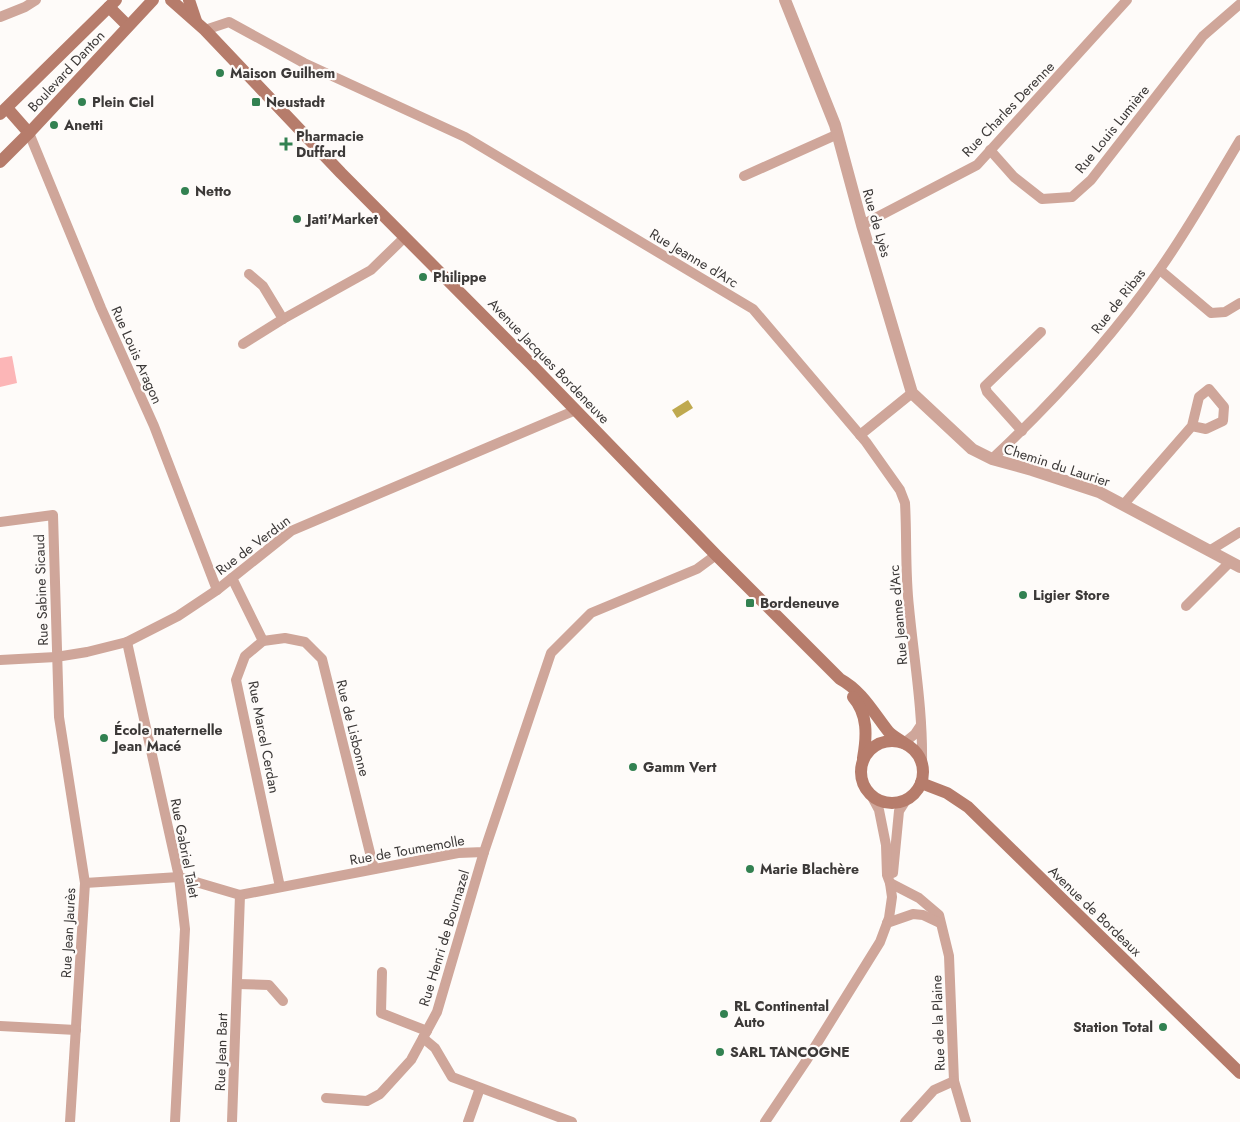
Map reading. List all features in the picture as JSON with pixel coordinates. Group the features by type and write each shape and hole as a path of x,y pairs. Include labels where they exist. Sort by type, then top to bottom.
{"main road":[{"name":"Boulevard Danton","path":"2,157 29,133 152,0"},
{"name":"Avenue Jacques Bordeneuve","path":"171,0 201,25 331,162 716,555 840,678 850,684 872,708 889,732 904,743"},
{"path":"189,0 201,25"},
{"name":"Boulevard Danton","path":"4,111 112,4"},
{"path":"112,4 128,26"},
{"path":"4,111 29,133"},
{"name":"Avenue Jacques Bordeneuve","path":"840,678 845,689 855,699 865,720 866,732 862,761"},
{"path":"896,741 904,743 918,754 922,764 923,774 921,783 912,796 906,800 892,803 881,802 865,789 860,770 862,761 866,754 880,743 896,741"},
{"name":"Avenue de Bordeaux","path":"921,783 947,793 968,807 1240,1073"}],"street":[{"path":"0,18 36,0"},
{"name":"Rue de Lyès","path":"784,0 838,134 862,225 912,393"},
{"name":"Rue Charles Derenne","path":"862,225 977,164 1127,0"},
{"name":"Rue Louis Lumière","path":"990,150 1014,177 1042,199 1072,197 1091,180 1203,36 1240,4"},
{"name":"Rue Jeanne d'Arc","path":"201,25 229,22 304,63 465,137 753,310 860,435 900,490 905,503 908,605 917,668 922,764"},
{"name":"Rue Louis Aragon","path":"29,133 101,308 154,426 217,590"},
{"path":"744,176 838,134"},
{"name":"Rue de Ribas","path":"992,459 1022,432 1113,332 1160,270 1240,140"},
{"path":"243,344 283,319 371,270 405,237"},
{"path":"1160,270 1211,313 1225,312 1240,303"},
{"path":"248,274 262,286 283,319"},
{"path":"1022,432 987,392 985,386 1041,332"},
{"path":"860,435 912,393"},
{"name":"Chemin du Laurier","path":"912,393 972,449 992,459 1099,492 1235,565 1186,606"},
{"name":"Rue de Verdun","path":"0,660 56,657 127,642 178,616 217,590 291,531 576,410"},
{"path":"1124,504 1192,426"},
{"name":"Rue Sabine Sicaud","path":"0,522 53,515 56,657"},
{"path":"1209,551 1240,532"},
{"name":"Rue de Toumemolle","path":"86,883 179,877 240,895 458,853 484,852 551,653 592,613 697,569 716,555"},
{"path":"232,578 263,641"},
{"name":"Rue de Lisbonne","path":"263,641 285,638 305,642 322,660 374,869"},
{"name":"Rue Marcel Cerdan","path":"263,641 246,656 236,680 280,887"},
{"name":"Rue Gabriel Talet","path":"127,642 179,877 185,929 175,1122"},
{"name":"Rue Jean Jaurès","path":"56,657 59,717 86,883 70,1122"},
{"path":"904,743 915,734 921,725"},
{"path":"765,1122 806,1061 880,942 887,923 892,897 887,875 886,845 879,810 872,796"},
{"path":"890,883 893,876 899,810 906,800"},
{"name":"Rue Henri de Bournazel","path":"326,1098 367,1101 380,1094 411,1060 438,1012 484,852"},
{"name":"Rue de la Plaine","path":"890,883 919,898 939,915 949,956 954,1081 966,1122"},
{"name":"Rue Jean Bart","path":"232,1122 240,895"},
{"path":"887,923 913,914 923,915 940,922"},
{"path":"382,972 381,1013 425,1034 452,1077 569,1122"},
{"path":"237,984 269,985 283,1002"},
{"path":"0,1026 76,1030"},
{"path":"905,1122 934,1090 954,1081"},
{"path":"468,1122 480,1088"}],"shaded area":[{"path":"12,356 17,383 0,387 0,358"},
{"path":"688,400 693,408 677,418 672,410"}],"place":[{"name":"Maison Guilhem","path":"220,73"},
{"name":"Plein Ciel","path":"82,102"},
{"name":"Neustadt","path":"256,102"},
{"name":"Anetti","path":"54,125"},
{"name":"Pharmacie Duffard","path":"286,144"},
{"name":"Netto","path":"185,191"},
{"name":"Jati'Market","path":"297,219"},
{"name":"Philippe","path":"423,277"},
{"name":"Ligier Store","path":"1023,595"},
{"name":"Bordeneuve","path":"750,603"},
{"name":"École maternelle Jean Macé","path":"104,738"},
{"name":"Gamm Vert","path":"633,767"},
{"name":"Marie Blachère","path":"750,869"},
{"name":"RL Continental Auto","path":"724,1014"},
{"name":"Station Total","path":"1163,1027"},
{"name":"SARL TANCOGNE","path":"720,1052"}]}
